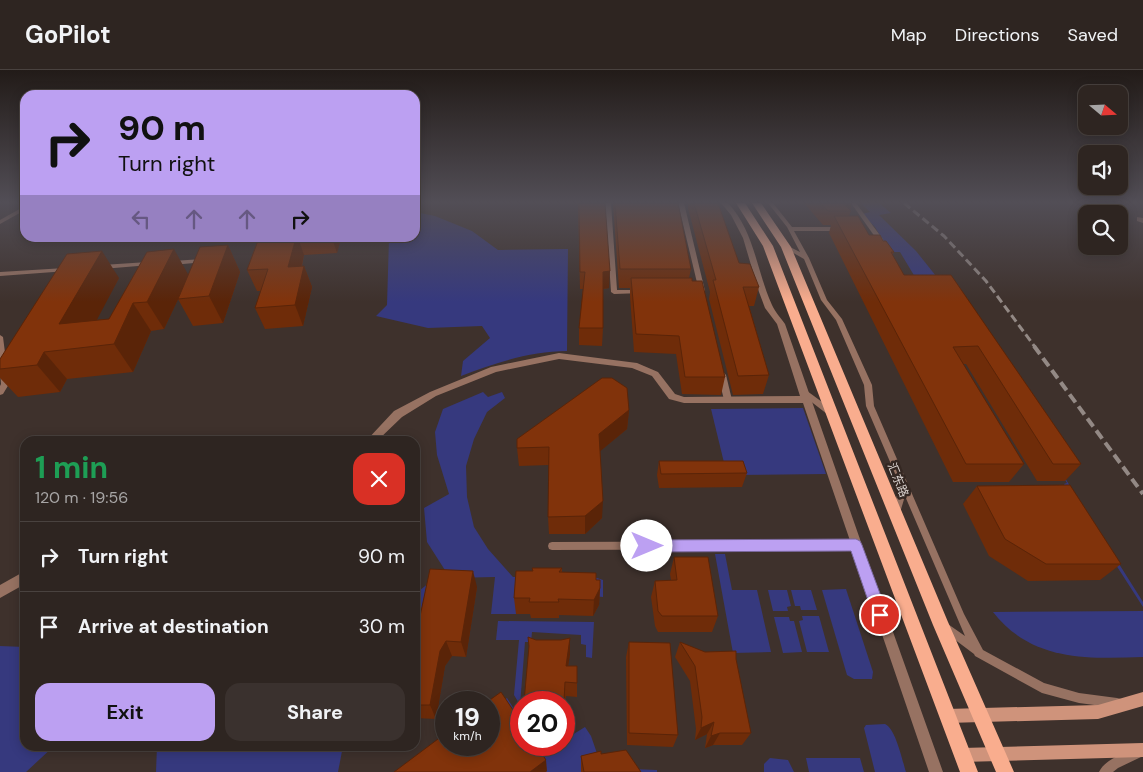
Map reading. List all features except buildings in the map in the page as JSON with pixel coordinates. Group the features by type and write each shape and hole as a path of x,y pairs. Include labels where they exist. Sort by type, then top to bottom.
{"main road":[{"path":"762,236 768,246 969,772"},
{"name":"汇东路","path":"778,236 786,247 941,625 1005,772"},
{"path":"947,716 1098,712 1143,700"},
{"path":"962,755 1143,750"}],"street":[{"path":"746,236 768,306 781,324 936,772"},
{"path":"376,436 398,414 433,394 494,369 559,356 634,365 655,374 672,397 684,400 728,400 804,395"},
{"path":"0,592 20,580"}],"lane":[{"path":"610,236 614,292 644,292"},
{"path":"689,236 704,302"},
{"path":"794,236 824,300 839,319 868,385 870,406 979,653"},
{"path":"878,236 888,252"},
{"path":"786,247 806,258"},
{"path":"167,263 206,261"},
{"path":"98,267 157,264"},
{"path":"0,274 69,270"},
{"path":"692,292 702,292"},
{"path":"0,337 5,384 0,392"},
{"path":"719,364 728,400"},
{"path":"804,395 830,412"},
{"path":"896,513 904,484"},
{"path":"552,546 856,545"},
{"path":"941,625 979,653 1042,688 1079,698 1127,704"},
{"path":"1105,772 1114,764 1143,750"}],"shaded area":[{"path":"420,236 479,236 498,250 568,249 567,351 540,353 513,359 461,376 463,361 490,338 482,326 428,328 376,316 387,305 389,242 420,242"},
{"path":"880,236 900,236 916,251 944,286 1143,602 1143,607 1064,484 1067,483 943,291 915,277 900,252 890,252"},
{"path":"483,392 488,397 502,392 505,398 487,412 474,439 466,466 467,497 474,527 488,549 513,577 591,576 603,580 603,597 518,588 516,614 491,614 495,577 450,578 427,542 424,508 449,494 437,455 435,432 443,409"},
{"path":"803,408 826,474 727,475 711,409"},
{"path":"715,554 725,554 732,590 757,590 771,652 733,653"},
{"path":"434,579 420,635 420,590"},
{"path":"846,589 873,672 872,679 854,679 847,675 822,590"},
{"path":"768,590 787,590 791,606 787,607 788,611 773,611"},
{"path":"791,590 811,590 817,610 801,610 800,606 795,606"},
{"path":"1143,611 1143,657 1122,658 1081,657 1061,654 1042,648 1025,640 1008,628 993,612"},
{"path":"802,616 819,616 829,652 807,652 799,621 803,620"},
{"path":"774,617 789,617 790,621 794,621 802,652 783,653"},
{"path":"498,621 594,622 592,658 586,657 586,645 581,644 581,635 532,632 531,642 525,642 521,691 514,691 519,640 496,640"},
{"path":"0,646 20,647 20,751 49,751 26,772 0,772"},
{"path":"507,698 510,703 510,756 575,756 575,733 585,727 591,736 600,762 632,769 657,770 657,772 409,772 435,753 435,756 500,756 500,703"},
{"path":"885,724 889,727 895,738 906,772 875,772 864,728 866,725"},
{"path":"157,751 342,751 338,772 156,772"},
{"path":"770,758 788,760 794,772 764,772 764,764"},
{"path":"806,758 860,758 864,772 809,772"}],"railway":[{"path":"944,236 986,281 1035,347"},
{"path":"1034,346 1143,494"}],"route":[{"path":"647,546 856,545 880,615"}]}
